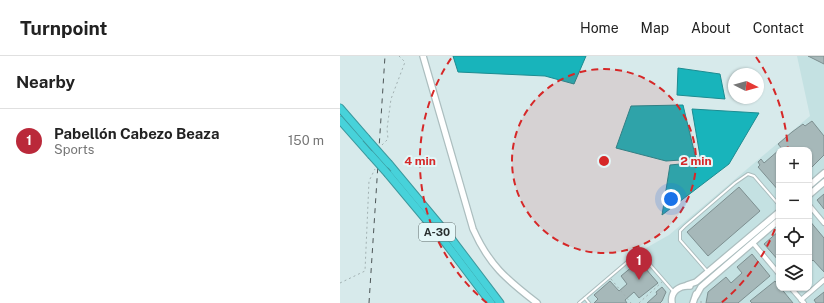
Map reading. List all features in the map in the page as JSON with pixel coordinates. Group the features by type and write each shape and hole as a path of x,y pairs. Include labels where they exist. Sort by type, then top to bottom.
{"highway":[{"name":"A-30","path":"340,108 453,240 500,303"},
{"name":"A-30","path":"340,120 388,174 444,241 492,303"},
{"path":"483,292 488,303"}],"main road":[{"path":"423,56 473,229 480,245 500,273 537,303"},
{"path":"812,183 824,173"},
{"path":"812,192 824,182"},
{"path":"671,301 674,292 682,286 694,284 776,215"},
{"path":"696,299 701,287 776,223"},
{"path":"748,238 753,243"},
{"path":"687,285 694,288 696,299"}],"street":[{"path":"812,209 824,223"},
{"path":"753,243 776,270"},
{"path":"794,291 802,301 824,280"}],"lane":[{"path":"708,272 680,240 680,231 735,183 748,174 754,176 776,202"},
{"path":"579,303 639,252 674,292"},
{"path":"585,298 589,303"}],"path":[{"path":"382,145 388,139 391,99 405,62 399,56"},
{"path":"340,283 365,272 369,181 375,168"},
{"path":"609,277 631,303"},
{"path":"639,303 664,280"},
{"path":"696,299 701,303"}],"shaded area":[{"path":"797,56 824,56 824,303 579,303 639,252 669,235 810,116"}],"water":[{"path":"453,56 586,56 574,84 545,76 458,72"},
{"path":"678,68 720,74 725,99 677,95"},
{"path":"683,105 696,159 666,161 616,148 631,106"},
{"path":"692,109 759,113 729,164 662,215 670,165 701,162"}],"building":[{"path":"808,56 824,56 824,64"},
{"path":"812,121 824,136 824,155 812,167 812,147 780,147 778,144 803,124 805,126"},
{"path":"776,153 776,188 758,167 760,165 758,162 761,159 764,163"},
{"path":"739,187 760,211 708,256 687,232"},
{"path":"824,194 824,209 817,200"},
{"path":"812,224 824,238 824,272 813,260 812,261"},
{"path":"776,234 776,258 764,244"},
{"path":"752,254 770,276 738,303 706,303 708,292 726,277 731,283 742,273 737,267"},
{"path":"639,261 658,283 639,298 634,292 625,300 627,303 594,303 598,299 594,295 610,281 619,291 627,284 621,276"},
{"path":"775,281 776,291 783,291 793,303 752,303 750,301"},
{"path":"662,287 666,292 662,301 660,303 647,303 657,294 656,292"},
{"path":"824,292 824,303 816,303 814,300"}],"railway":[{"path":"369,303 385,56"}],"place":[{"name":"Pabellón Cabezo Beaza","path":"639,280"}]}
